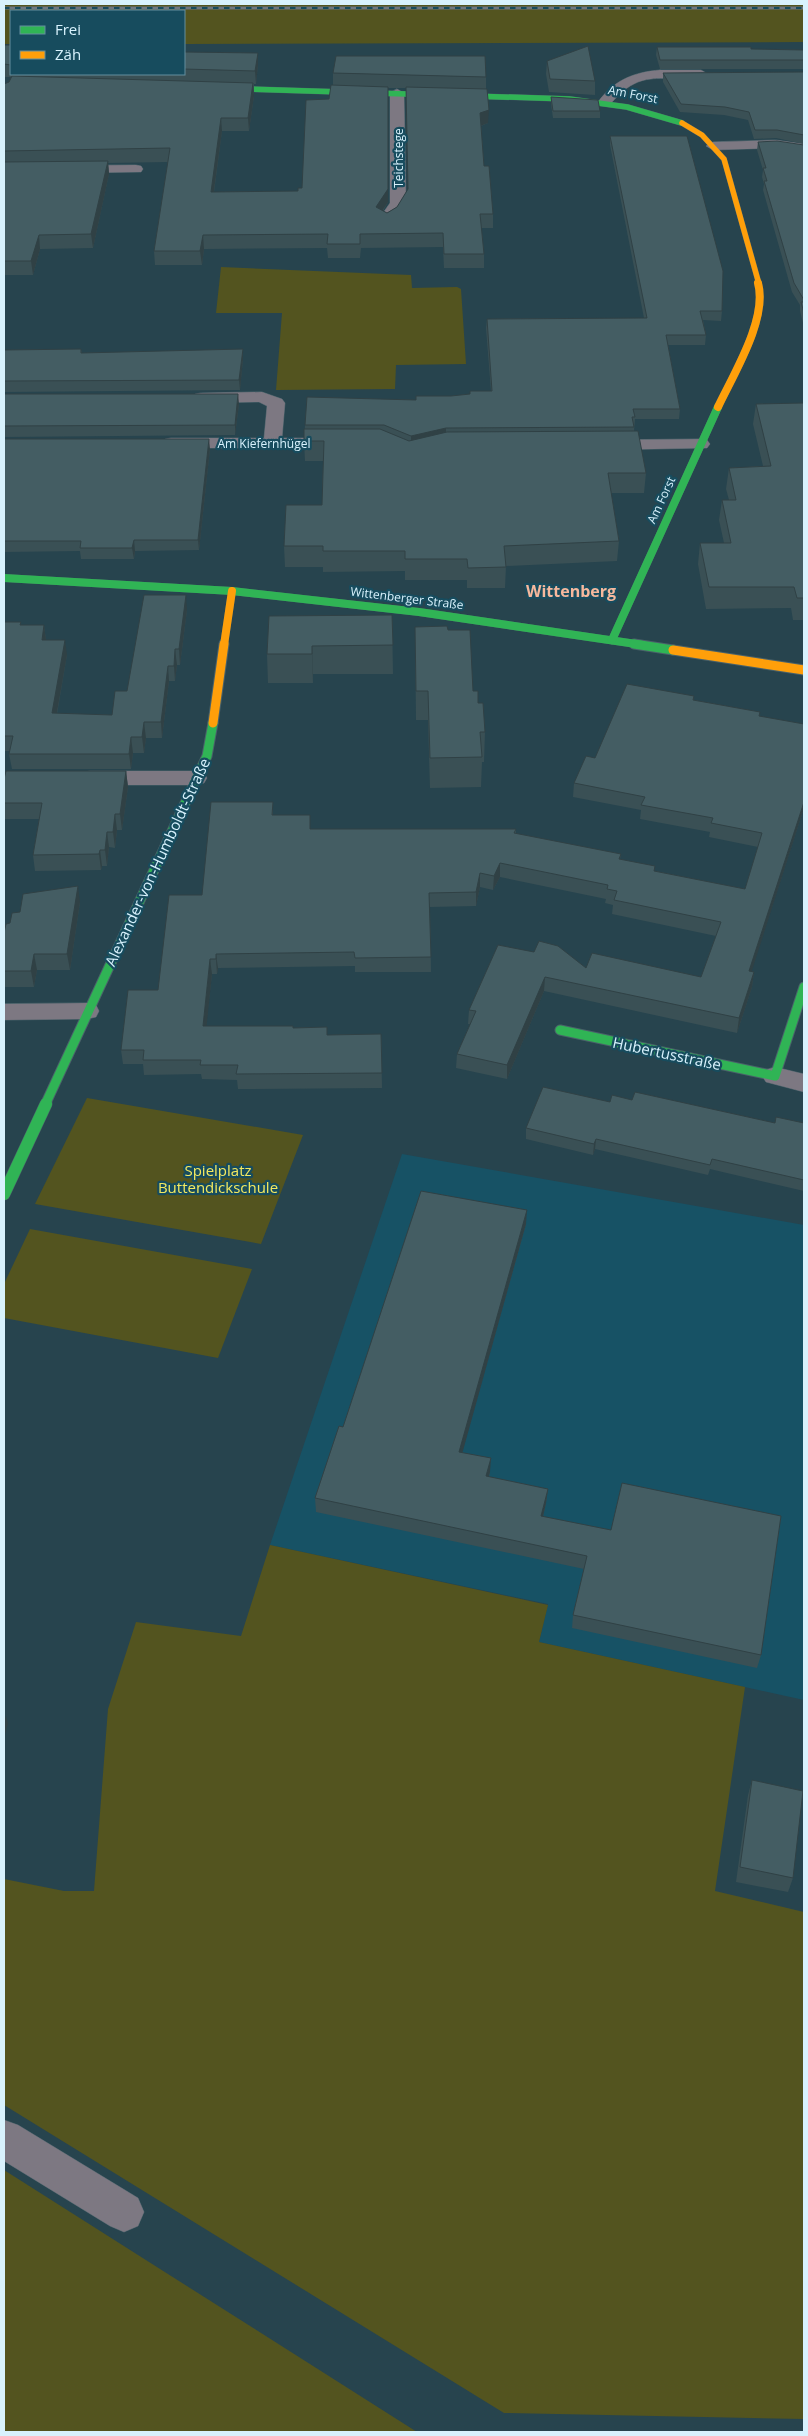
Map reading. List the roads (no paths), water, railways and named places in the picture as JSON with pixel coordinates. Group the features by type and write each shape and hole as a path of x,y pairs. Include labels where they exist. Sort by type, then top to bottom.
{"street":[{"path":"605,102 618,86 640,76 718,74"},
{"name":"Am Forst","path":"202,88 542,97 605,102 660,114 688,125 713,146 724,160 760,289 760,307 756,324 612,640"},
{"name":"Teichstege","path":"386,220 394,212 398,203 397,93"},
{"path":"713,146 776,144 804,148"},
{"path":"4,170 136,169"},
{"path":"183,398 262,397 276,403 272,443"},
{"name":"Am Kiefernhügel","path":"153,443 356,442"},
{"path":"584,445 701,444"},
{"name":"Wittenberger Straße","path":"4,578 232,591 419,612 804,670"},
{"name":"Alexander-von-Humboldt-Straße","path":"4,1194 87,1011 207,756 212,735 232,591"},
{"path":"71,778 196,778"},
{"path":"775,1076 804,987"},
{"path":"4,1012 87,1011"},
{"name":"Hubertusstraße","path":"560,1030 804,1083"},
{"path":"4,2140 124,2212"}],"railway":[{"path":"4,8 804,8"}],"district":[{"name":"Wittenberg","path":"571,591"}],"park label":[{"name":"Spielplatz Buttendickschule","path":"218,1178"}]}
